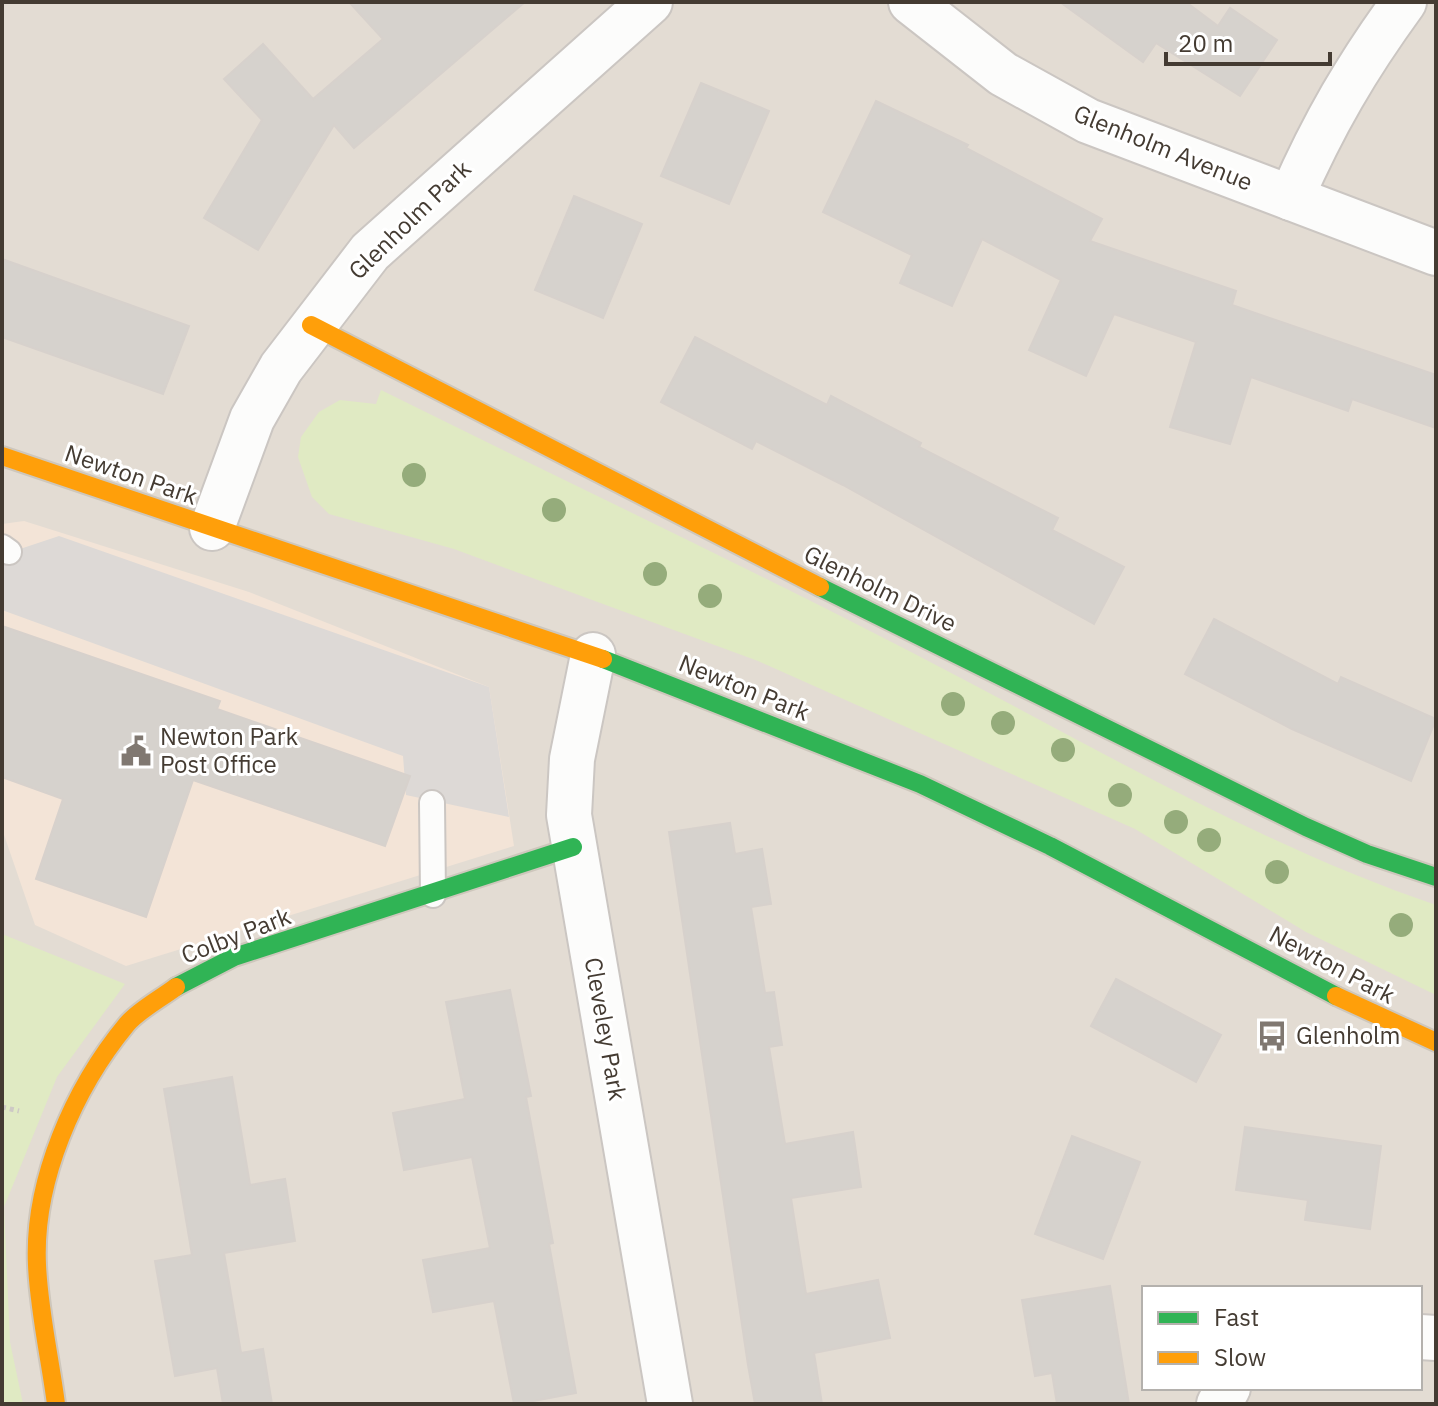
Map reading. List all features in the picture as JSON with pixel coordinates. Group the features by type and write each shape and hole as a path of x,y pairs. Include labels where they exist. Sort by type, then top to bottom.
{"street":[{"name":"Glenholm Park","path":"212,528 252,419 311,325 370,252 650,2"},
{"name":"Glenholm Avenue","path":"911,2 1003,74 1088,121 1436,253"},
{"path":"1291,198 1317,138 1353,73 1404,2"},
{"name":"Glenholm Drive","path":"311,325 816,585 1292,820 1367,854 1436,877"},
{"name":"Newton Park","path":"2,456 593,655 920,784 1086,863 1375,1016 1436,1042"},
{"name":"Cleveley Park","path":"593,655 572,759 569,815 670,1404"},
{"name":"Colby Park","path":"56,1404 37,1265 39,1209 67,1123 97,1068 129,1022 180,984 234,957 433,895 573,847"}],"lane":[{"path":"432,803 433,895"}],"shaded area":[{"path":"2,2 1436,2 1436,1404 2,1404"},
{"path":"24,521 249,592 489,687 514,846 126,966 35,925 2,829 2,524"},
{"path":"59,536 489,687 509,817 406,795 403,756 2,610 2,555"}],"green space":[{"path":"381,390 847,619 1170,789 1302,852 1436,905 1436,995 1306,932 1135,829 758,661 454,549 329,514 312,497 298,457 301,437 319,412 340,400 376,404"},
{"path":"2,934 125,984 57,1077 4,1207 10,1342 23,1404 2,1404"}],"building":[{"path":"349,2 525,2 354,148 334,125 258,250 204,218 262,120 224,79 263,44 313,99 383,39"},
{"path":"1060,2 1186,2 1218,26 1230,8 1277,40 1240,96 1156,43 1143,62"},
{"path":"701,83 769,111 729,204 661,176"},
{"path":"876,101 968,145 966,148 1102,219 1090,241 1236,291 1232,305 1436,375 1436,428 1352,399 1348,411 1251,377 1230,444 1170,427 1196,342 1114,314 1086,376 1029,350 1061,280 982,239 952,306 900,283 912,255 823,212"},
{"path":"574,196 642,224 603,318 535,290"},
{"path":"2,259 189,326 163,394 2,337"},
{"path":"695,337 827,405 831,396 921,443 919,447 1058,518 1052,530 1124,567 1094,624 843,485 756,441 752,449 661,402"},
{"path":"1214,619 1338,684 1341,677 1436,719 1411,781 1292,729 1185,674"},
{"path":"2,626 220,701 217,709 410,776 385,846 193,780 146,917 36,879 63,799 2,777"},
{"path":"730,823 735,854 762,849 771,904 751,907 765,993 774,992 782,1045 769,1047 785,1144 853,1132 861,1187 791,1198 806,1294 878,1280 890,1338 814,1353 822,1404 755,1404 748,1365 669,832"},
{"path":"1116,979 1221,1035 1196,1082 1091,1026"},
{"path":"510,990 531,1096 526,1097 576,1393 518,1404 514,1404 494,1301 433,1312 423,1260 490,1248 472,1157 404,1170 393,1113 465,1099 446,1002"},
{"path":"232,1077 250,1185 285,1179 295,1241 224,1253 241,1353 263,1349 272,1404 223,1404 217,1368 175,1376 155,1261 192,1255 164,1089"},
{"path":"1245,1127 1381,1146 1370,1229 1305,1220 1308,1200 1236,1190"},
{"path":"1072,1136 1140,1162 1103,1259 1035,1234"},
{"path":"1110,1286 1129,1404 1057,1404 1052,1373 1035,1376 1022,1300"}],"traffic: fast":[{"path":"820,587 1306,827 1367,854 1436,877"},
{"path":"603,659 920,784 1050,846 1336,996"},
{"path":"176,987 234,957 573,847"}],"traffic: slow":[{"path":"311,325 820,587"},
{"path":"2,456 603,659"},
{"path":"56,1404 37,1265 42,1201 50,1169 74,1106 108,1049 132,1019 176,987"},
{"path":"1336,996 1436,1042"}],"place":[{"name":"Newton Park Post Office","path":"136,751"},
{"name":"Glenholm","path":"1272,1036"}]}
